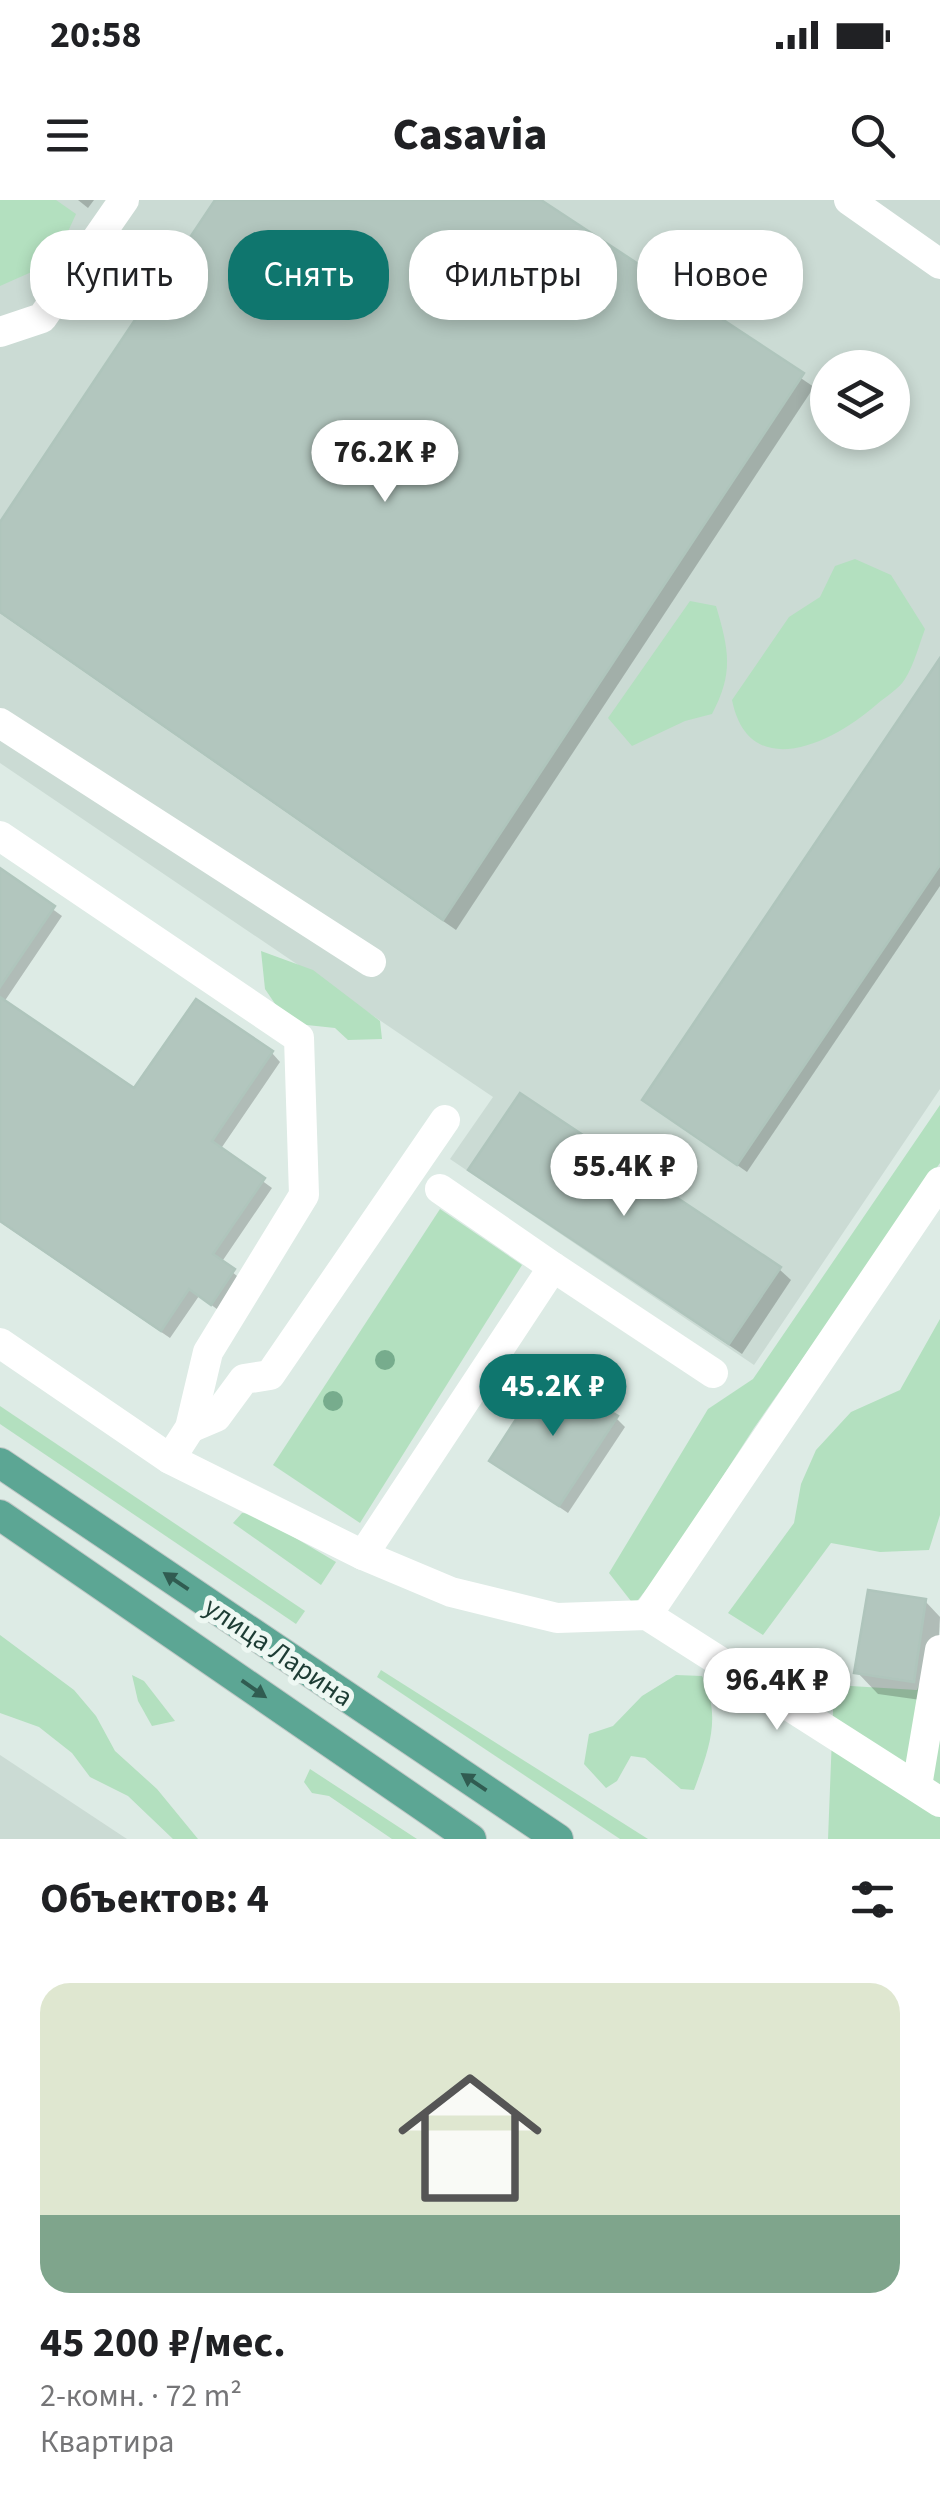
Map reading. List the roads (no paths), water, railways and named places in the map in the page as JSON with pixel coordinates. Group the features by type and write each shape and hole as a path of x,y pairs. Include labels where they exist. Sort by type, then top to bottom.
{"main road":[{"name":"улица Ларина","path":"0,1462 558,1839"},
{"name":"улица Ларина","path":"0,1516 471,1839"}],"street":[{"path":"0,332 42,318 124,200"},
{"path":"849,200 940,264"},
{"path":"0,723 371,962"},
{"path":"0,836 299,1038 304,1195 208,1352 190,1428 170,1459"},
{"path":"190,1428 216,1417 244,1379 270,1375 445,1120"},
{"path":"647,1615 940,1182"},
{"path":"440,1189 713,1373"},
{"path":"364,1555 553,1268"},
{"path":"0,1343 170,1459 364,1555 451,1592 557,1618 647,1615 929,1794 940,1650"}]}
